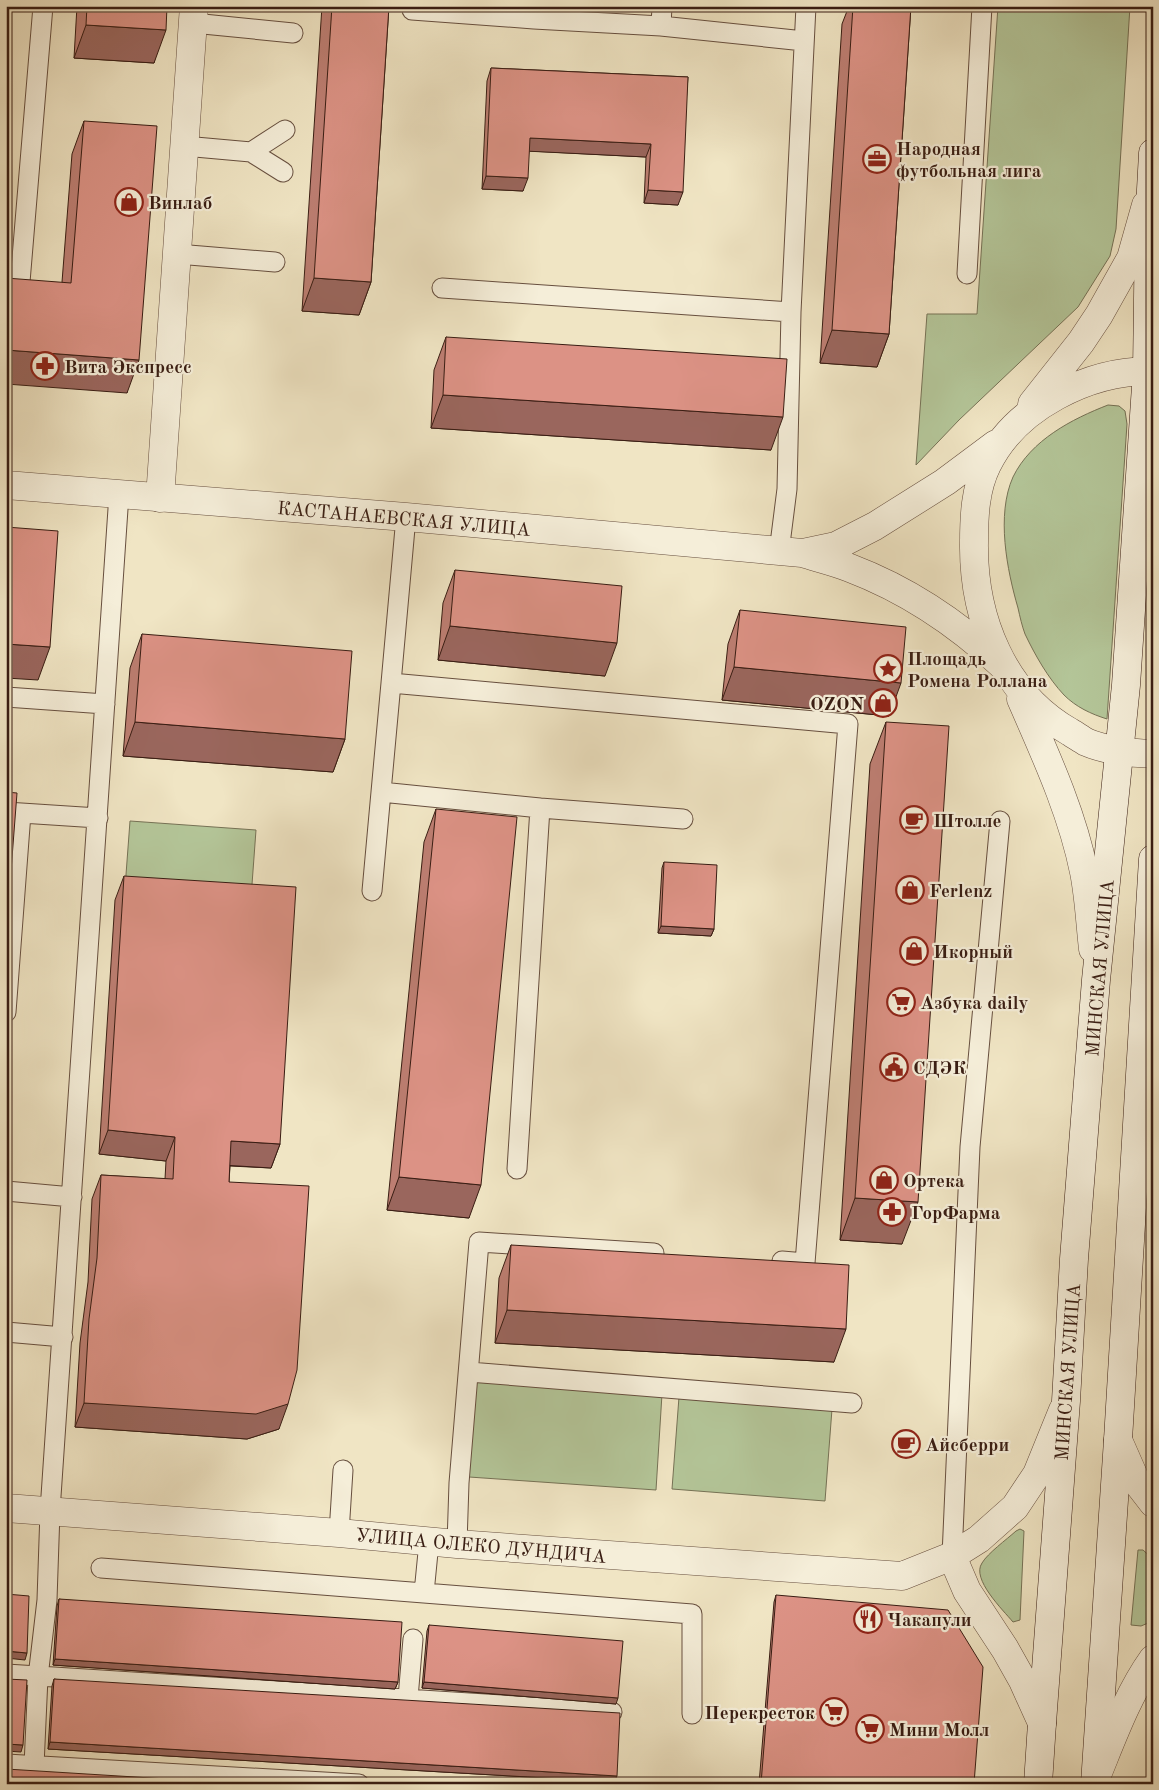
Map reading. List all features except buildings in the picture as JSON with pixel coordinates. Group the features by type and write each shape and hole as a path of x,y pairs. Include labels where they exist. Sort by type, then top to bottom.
{"street":[{"path":"160,498 193,15"},
{"name":"МИНСКАЯ УЛИЦА","path":"1038,1784 1066,1401 1074,1259 1096,980 1120,751 1150,371 1149,226 1153,153"},
{"path":"1011,431 1081,342 1099,315 1130,258 1151,188"},
{"name":"КАСТАНАЕВСКАЯ УЛИЦА","path":"791,553 836,546 875,526 945,482 1052,398 1087,381 1112,374 1150,371"},
{"name":"КАСТАНАЕВСКАЯ УЛИЦА","path":"1008,674 988,634 976,583 974,543 978,491 987,465 1011,431"},
{"name":"КАСТАНАЕВСКАЯ УЛИЦА","path":"6,485 406,517 791,553 849,568 897,588 938,612 976,640 1038,709 1058,725 1086,742 1120,751 1153,754"},
{"path":"1008,674 1044,752 1071,823 1084,872 1096,980"},
{"path":"1095,1781 1149,964 1153,859"},
{"name":"УЛИЦА ОЛЕКО ДУНДИЧА","path":"6,1508 339,1533 429,1542 902,1576 952,1556 979,1539 1015,1507 1037,1474 1066,1401"},
{"path":"1118,1440 1136,1481 1153,1503"},
{"path":"952,1556 967,1592 1005,1649 1023,1681 1042,1723"},
{"path":"1095,1781 1122,1714 1143,1673 1153,1659"}],"lane":[{"path":"6,280 20,282 43,6"},
{"path":"412,6 412,10 535,13 804,41"},
{"path":"661,26 662,6"},
{"path":"791,553 787,490 791,312 806,6"},
{"path":"967,274 982,6"},
{"path":"193,15 294,33"},
{"path":"251,152 285,130"},
{"path":"184,146 251,152 283,172"},
{"path":"177,254 274,262"},
{"path":"442,288 791,312"},
{"path":"34,1766 38,1677 47,1600 50,1511 119,494"},
{"path":"372,891 406,517"},
{"path":"391,684 848,724 805,1263 766,1260"},
{"path":"6,697 105,704"},
{"path":"381,792 540,808 683,819"},
{"path":"517,1170 540,808"},
{"path":"6,1012 13,812 98,818"},
{"path":"952,1556 970,1147 1000,821"},
{"path":"6,1191 72,1197"},
{"path":"457,1544 479,1242 667,1254"},
{"path":"6,1332 63,1337"},
{"path":"469,1372 852,1403"},
{"path":"339,1533 343,1470"},
{"path":"424,1594 429,1542"},
{"path":"101,1568 692,1614 692,1714"},
{"path":"408,1698 412,1638"},
{"path":"6,1674 612,1712"},
{"path":"6,1764 359,1784"}],"green space":[{"path":"998,6 1130,6 1116,229 1110,256 1078,307 959,420 916,465 927,314 977,314"},
{"path":"1108,405 1119,406 1125,411 1127,424 1107,719 1084,710 1064,695 1047,674 1033,650 1023,628 1010,577 1004,525 1008,492 1013,477 1030,452 1067,424"},
{"path":"130,821 256,830 251,898 125,888"},
{"path":"475,1382 662,1394 656,1490 469,1477"},
{"path":"679,1397 832,1409 825,1501 672,1489"},
{"path":"1020,1529 1024,1531 1020,1620 1013,1622 984,1586 980,1570 982,1563 988,1555"},
{"path":"1138,1550 1143,1550 1153,1559 1153,1621 1141,1626 1131,1625"}],"place":[{"name":"Народная футбольная лига","path":"877,159"},
{"name":"Винлаб","path":"129,202"},
{"name":"Вита Экспресс","path":"45,366"},
{"name":"Площадь Ромена Роллана","path":"888,669"},
{"name":"OZON","path":"883,703"},
{"name":"Штолле","path":"914,820"},
{"name":"Ferlenz","path":"910,890"},
{"name":"Икорный","path":"914,951"},
{"name":"Азбука daily","path":"901,1002"},
{"name":"СДЭК","path":"894,1067"},
{"name":"Ортека","path":"884,1180"},
{"name":"ГорФарма","path":"892,1212"},
{"name":"Айсберри","path":"906,1444"},
{"name":"Чакапули","path":"868,1619"},
{"name":"Перекресток","path":"834,1712"},
{"name":"Мини Молл","path":"870,1729"}]}
